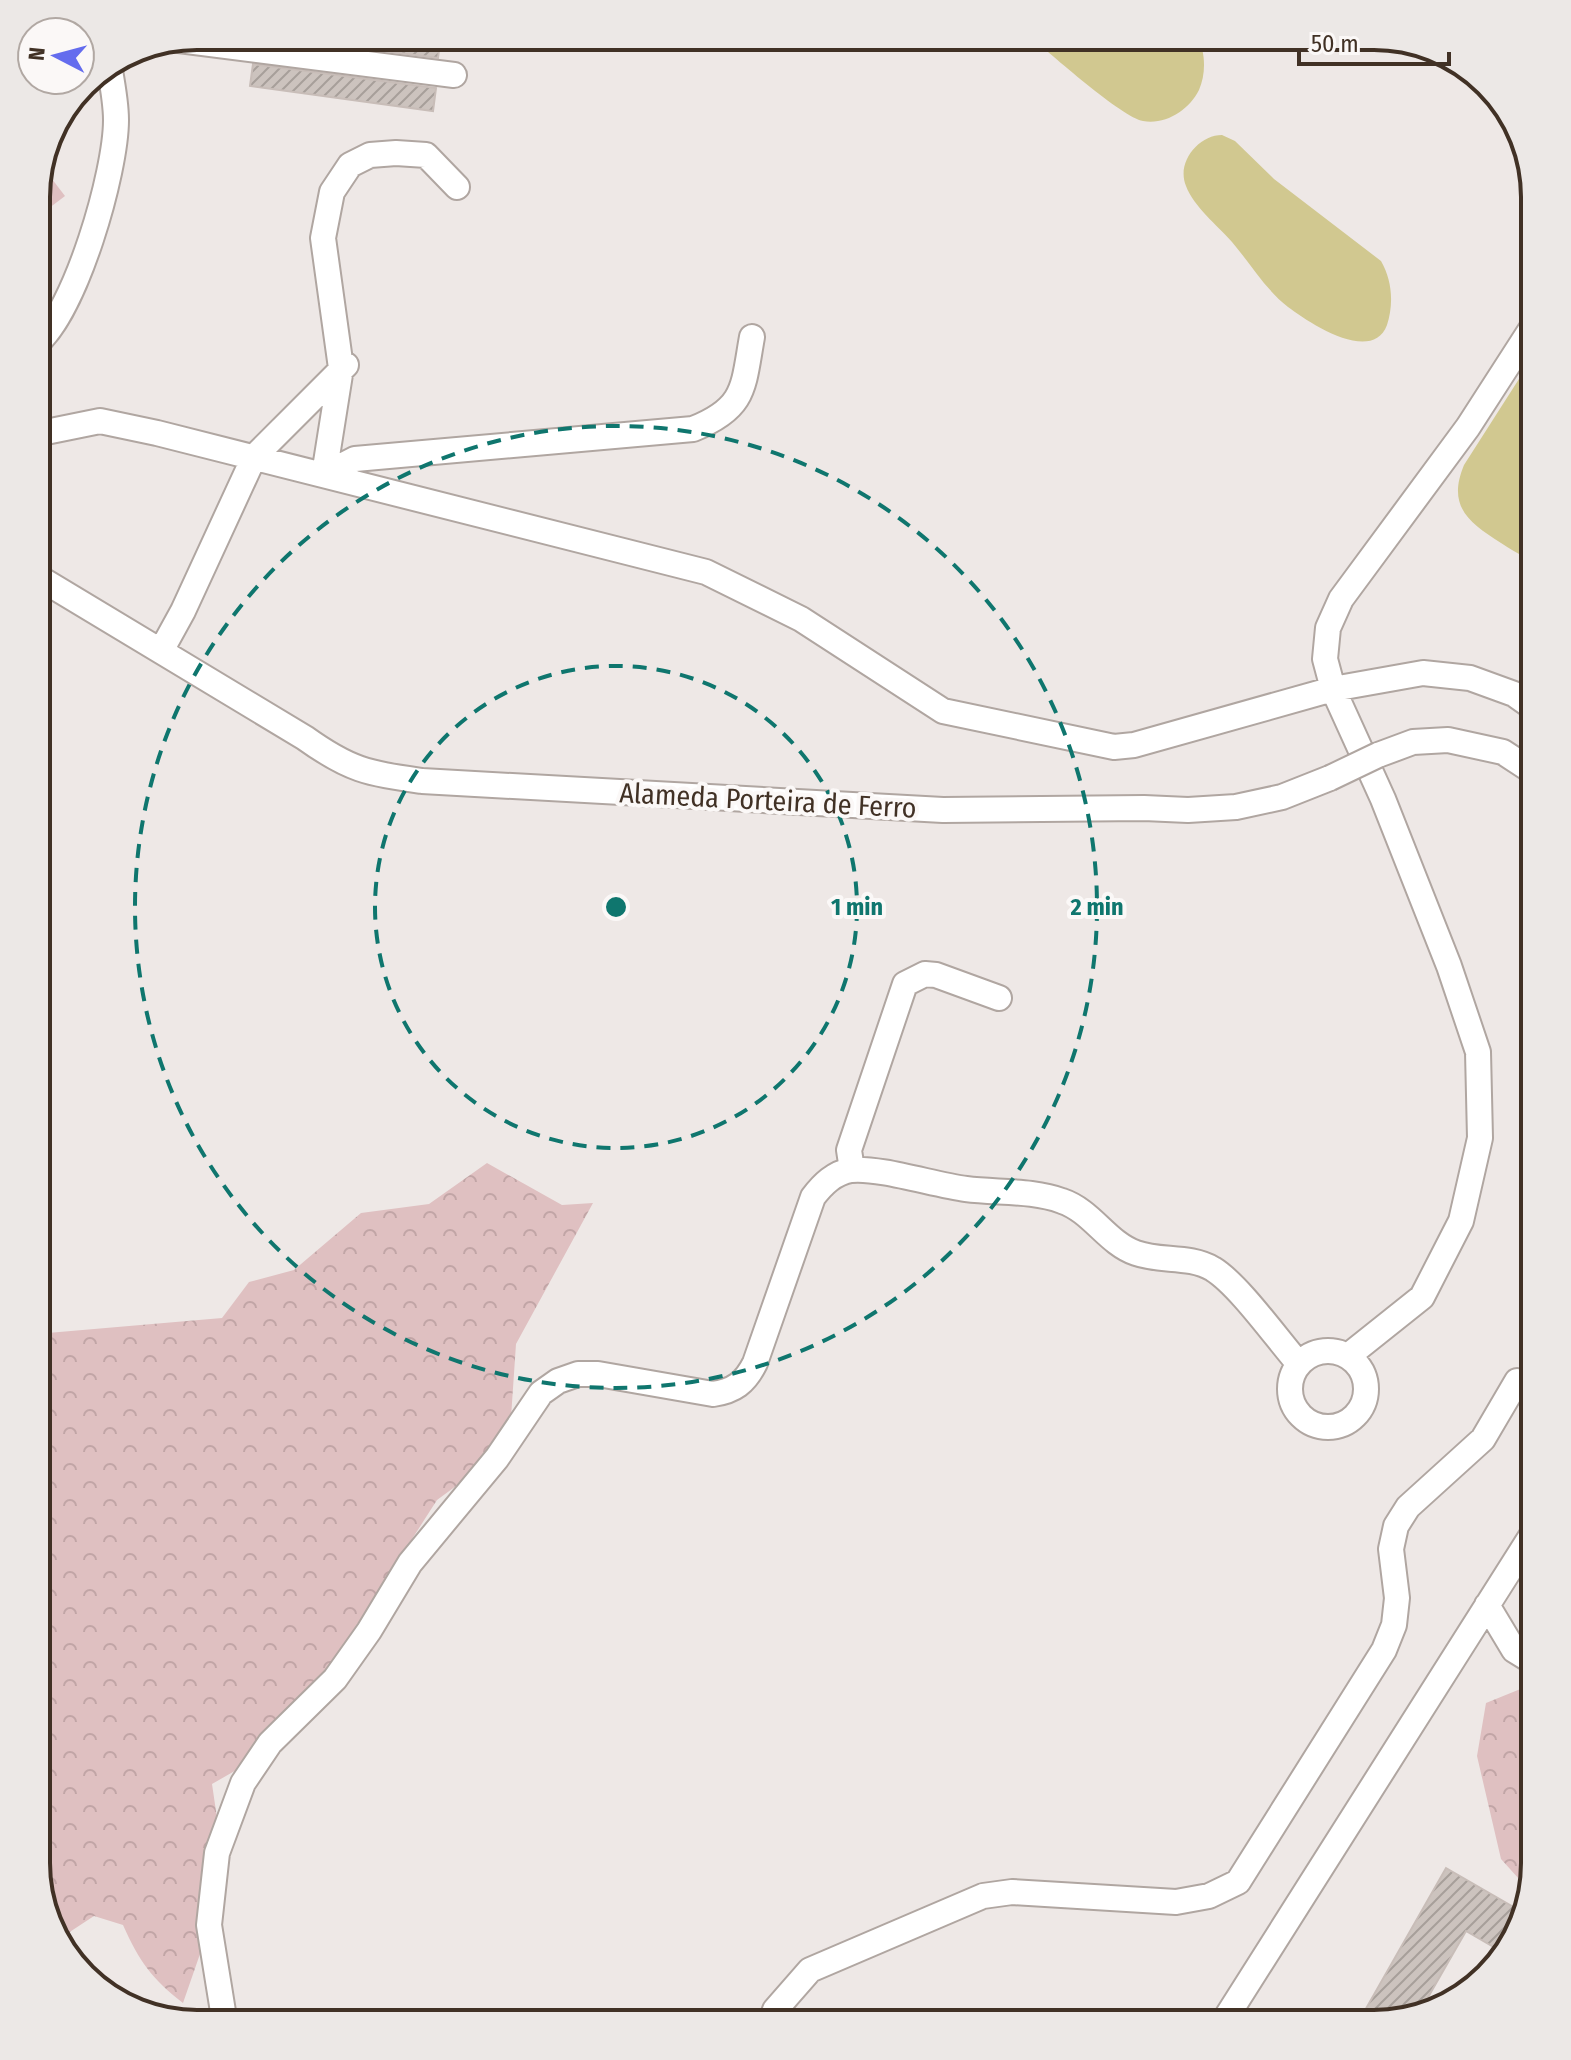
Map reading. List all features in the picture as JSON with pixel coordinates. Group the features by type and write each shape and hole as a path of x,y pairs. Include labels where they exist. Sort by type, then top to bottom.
{"street":[{"path":"258,50 454,75"},
{"path":"50,328 60,317 71,294 107,181 117,119 111,78"},
{"path":"324,475 348,363 323,238 332,192 350,165 370,155 396,153 426,155 457,187"},
{"path":"324,475 355,459 693,429 713,421 730,408 743,391 752,337"},
{"path":"1348,1356 1422,1297 1461,1221 1480,1138 1478,1052 1449,966 1383,799 1333,689 1325,659 1328,628 1341,599 1468,427 1521,345"},
{"path":"161,651 183,611 254,457 348,363"},
{"path":"50,431 100,421 706,572 801,619 943,711 1114,747 1134,745 1333,689 1423,673 1470,678 1521,699"},
{"name":"Alameda Porteira de Ferro","path":"50,584 305,738 335,760 367,773 422,781 943,810 1188,810 1236,807 1282,797 1413,742 1448,740 1503,752 1521,764"},
{"path":"852,1170 849,1150 905,984 915,977 936,975 999,998"},
{"path":"223,2010 209,1925 217,1853 243,1783 270,1743 335,1679 369,1631 410,1563 497,1458 541,1393 558,1381 578,1374 598,1374 713,1394 739,1386 755,1363 813,1197 830,1179 852,1170 964,1189 1063,1201 1078,1208 1117,1244 1138,1254 1195,1261 1214,1270 1230,1283 1299,1364"},
{"path":"1327,1351 1348,1356 1363,1373 1366,1395 1356,1415 1338,1426 1317,1426 1299,1414 1293,1405 1290,1384 1299,1364 1307,1357 1327,1351"},
{"path":"775,2010 810,1970 983,1896 1012,1892 1176,1902 1209,1896 1238,1882 1384,1650 1394,1625 1397,1598 1391,1549 1396,1526 1408,1507 1483,1439 1517,1381"},
{"path":"1231,2010 1521,1552"},
{"path":"1487,1605 1514,1650 1521,1654"}],"green space":[{"path":"51,178 65,196 50,207"},
{"path":"487,1163 562,1205 593,1203 516,1344 509,1447 437,1500 280,1745 212,1784 226,1879 183,2003 147,1968 123,1925 94,1916 68,1933 53,1892 50,1873 50,1333 222,1318 249,1282 294,1270 361,1213 429,1204"},
{"path":"1521,1689 1520,1880 1501,1859 1477,1756 1486,1703"}],"shaded area":[{"path":"1046,50 1202,50 1204,70 1199,90 1183,110 1152,122 1133,117 1120,109"},
{"path":"1222,135 1235,141 1274,179 1381,261 1388,276 1391,300 1387,325 1379,336 1368,341 1339,337 1288,307 1194,201 1184,177 1187,159 1205,140"},
{"path":"1521,376 1521,555 1479,528 1464,512 1458,492 1464,465"}],"building":[{"path":"376,50 439,50 438,58"},
{"path":"253,64 436,88 433,111 250,86"},
{"path":"1446,1868 1514,1907 1494,1947 1466,1931 1428,2000 1393,2009 1365,2010"}]}
